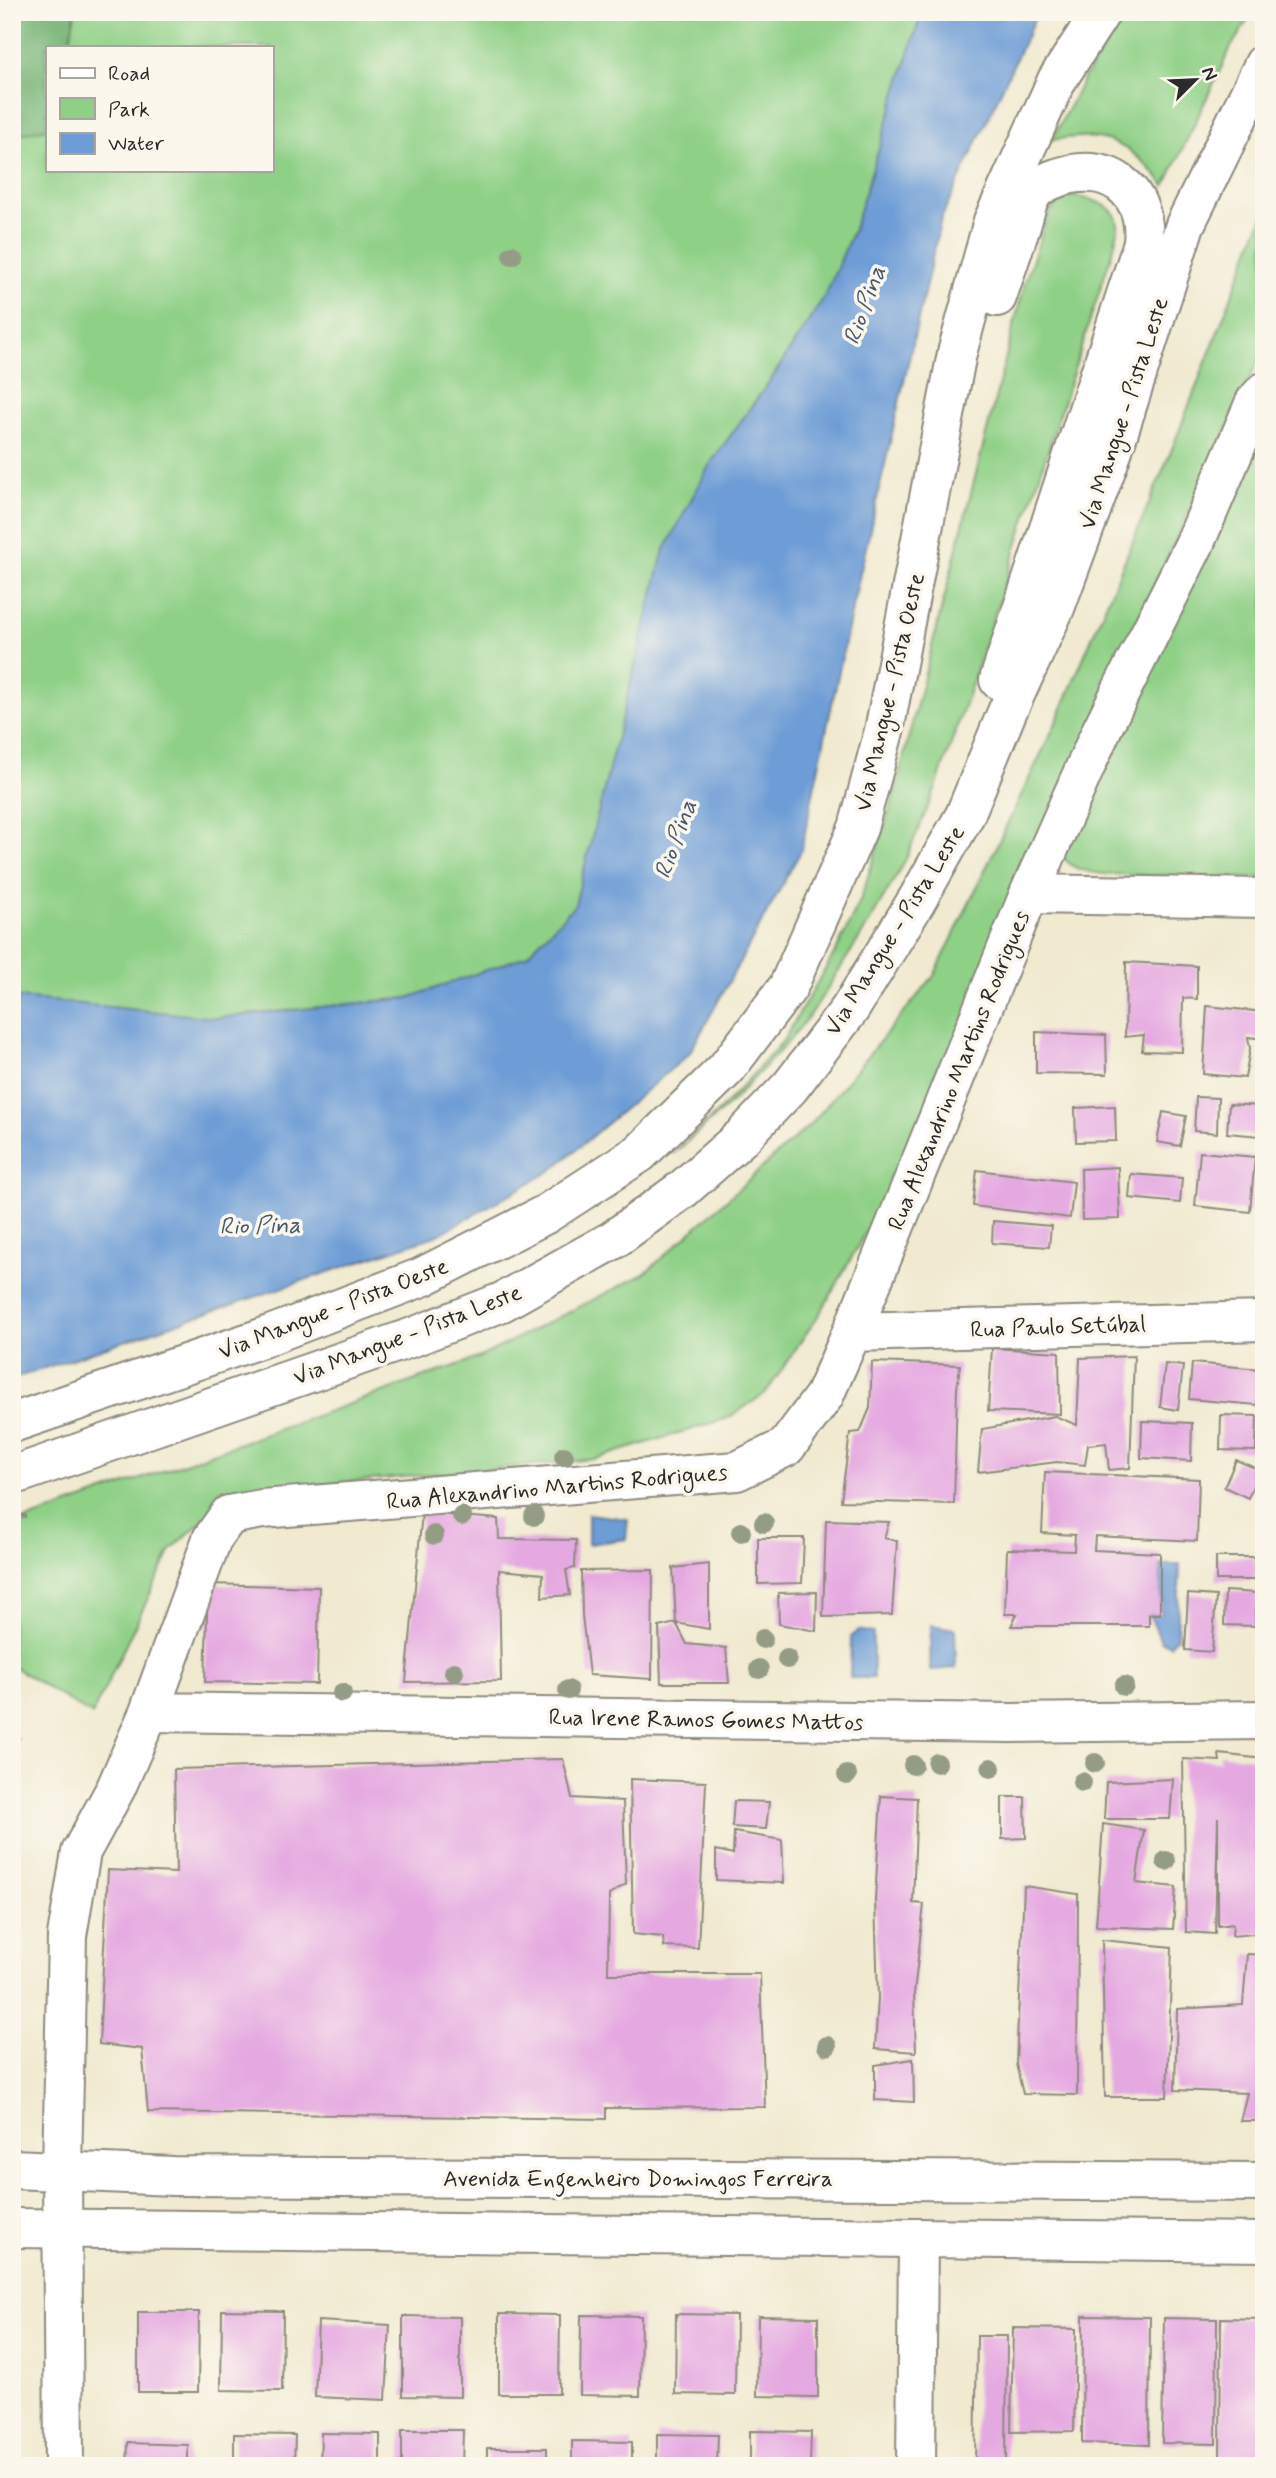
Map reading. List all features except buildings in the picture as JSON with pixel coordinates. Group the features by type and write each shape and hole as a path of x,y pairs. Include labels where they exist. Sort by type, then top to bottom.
{"main road":[{"name":"Via Mangue - Pista Oeste","path":"12,1423 262,1338 422,1277 546,1214 640,1153 726,1069 788,987 858,828 884,731 957,353 993,221 1057,80 1101,12"},
{"name":"Via Mangue - Pista Leste","path":"12,1476 412,1337 502,1301 613,1240 682,1189 742,1137 790,1087 850,1009 965,815 1007,712 1055,608 1110,459 1185,225 1264,64"},
{"path":"933,485 1032,194 1048,181 1073,172 1093,172 1114,181 1136,197 1143,213 1143,243 1004,662 955,834"},
{"name":"Rua Alexandrino Martins Rodrigues","path":"64,2466 62,2170 67,1936 81,1852 117,1787 149,1712 212,1539 229,1515 262,1508 737,1471 786,1447 824,1396 1028,894 1102,729 1194,545 1255,402 1264,392"},
{"path":"1028,894 1264,898"},
{"name":"Rua Paulo Setúbal","path":"852,1332 1264,1321"},
{"name":"Rua Irene Ramos Gomes Mattos","path":"149,1712 1011,1723 1264,1720"},
{"name":"Avenida Engenheiro Domingos Ferreira","path":"12,2169 173,2176 1264,2182"},
{"path":"12,2228 1264,2242"},
{"path":"916,2466 918,2238"}],"green space":[{"path":"12,12 75,12 69,46 46,46 46,128 12,136"},
{"path":"75,12 922,12 853,231 826,294 773,376 710,464 590,848 575,905 526,956 408,998 216,1018 12,997 12,136 46,128 46,172 273,172 273,46 69,46"},
{"path":"1128,12 1253,12 1231,47 1165,186 1141,160 1116,144 1087,137 1052,140 1084,78"},
{"path":"1071,196 1100,203 1113,212 1118,225 1115,243 935,790 905,861 813,1011 730,1104 673,1154 725,1105 783,1041 837,949 860,901 891,806 1025,282 1048,216 1057,203"},
{"path":"1264,213 1264,348 1127,645 894,1182 822,1310 766,1393 728,1418 595,1459 232,1493 171,1550 92,1715 12,1666 12,1525 480,1357 644,1274 813,1122 934,976 1055,725 1172,449"},
{"path":"1264,414 1264,878 1104,874 1077,868 1057,849"}],"water":[{"name":"Rio Pina","path":"922,12 1038,12 941,219 854,600 801,851 689,1054 551,1171 438,1235 12,1379 12,997 216,1018 408,998 526,956 575,905 663,553 710,464 773,377 826,294 853,231"},
{"path":"588,1514 628,1519 626,1539 588,1544"},
{"path":"1160,1565 1180,1565 1177,1637 1170,1645 1161,1641 1149,1614 1160,1614"},
{"path":"931,1625 955,1629 956,1668 930,1670"},
{"path":"858,1630 873,1633 873,1678 850,1678 851,1637"}]}
